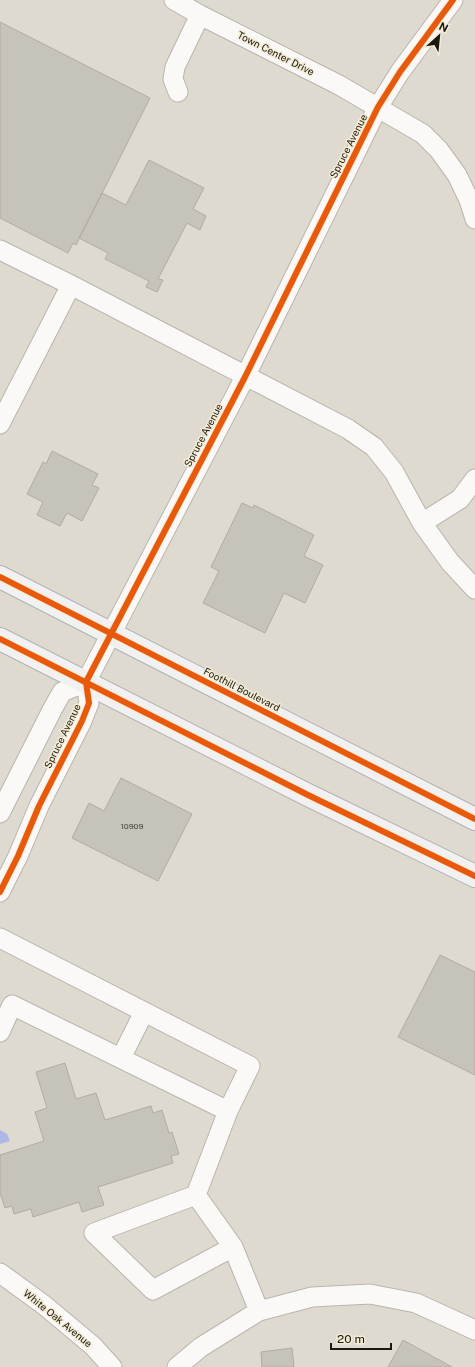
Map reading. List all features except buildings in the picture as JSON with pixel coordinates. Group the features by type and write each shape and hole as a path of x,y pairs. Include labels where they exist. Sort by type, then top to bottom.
{"main road":[{"name":"Foothill Boulevard","path":"0,577 475,820"},
{"path":"0,639 308,795 475,876"}],"street":[{"name":"Town Center Drive","path":"174,0 200,15 339,85 423,134 439,150 472,197 475,219"},
{"name":"Spruce Avenue","path":"0,892 18,856 38,806 87,709 89,703 86,682 110,633 245,376 378,107 400,72 453,0"},
{"path":"178,92 173,79 175,67 200,15"},
{"path":"0,250 71,285 348,429 374,447 394,472 422,523 450,562 475,590"},
{"path":"0,424 71,285"},
{"path":"422,523 460,499 475,479"},
{"name":"Spruce Avenue","path":"0,813 62,692 86,682"},
{"path":"0,938 250,1066 228,1111 196,1195 94,1233 152,1290 233,1246"},
{"path":"0,1032 12,1004 228,1111"},
{"path":"121,1058 144,1012"},
{"path":"196,1195 233,1246 259,1311"},
{"name":"White Oak Avenue","path":"0,1273 44,1305 93,1346 112,1367"},
{"path":"176,1367 201,1347 259,1311 312,1296 370,1294 416,1303 475,1330"}],"water":[{"path":"0,1130 7,1134 10,1141 0,1144"}],"cycle path":[{"path":"0,892 18,856 39,806 82,721 89,703 86,682 245,377 378,107 400,72 453,0"},
{"path":"0,577 475,819"},
{"path":"0,639 308,795 475,876"}]}
